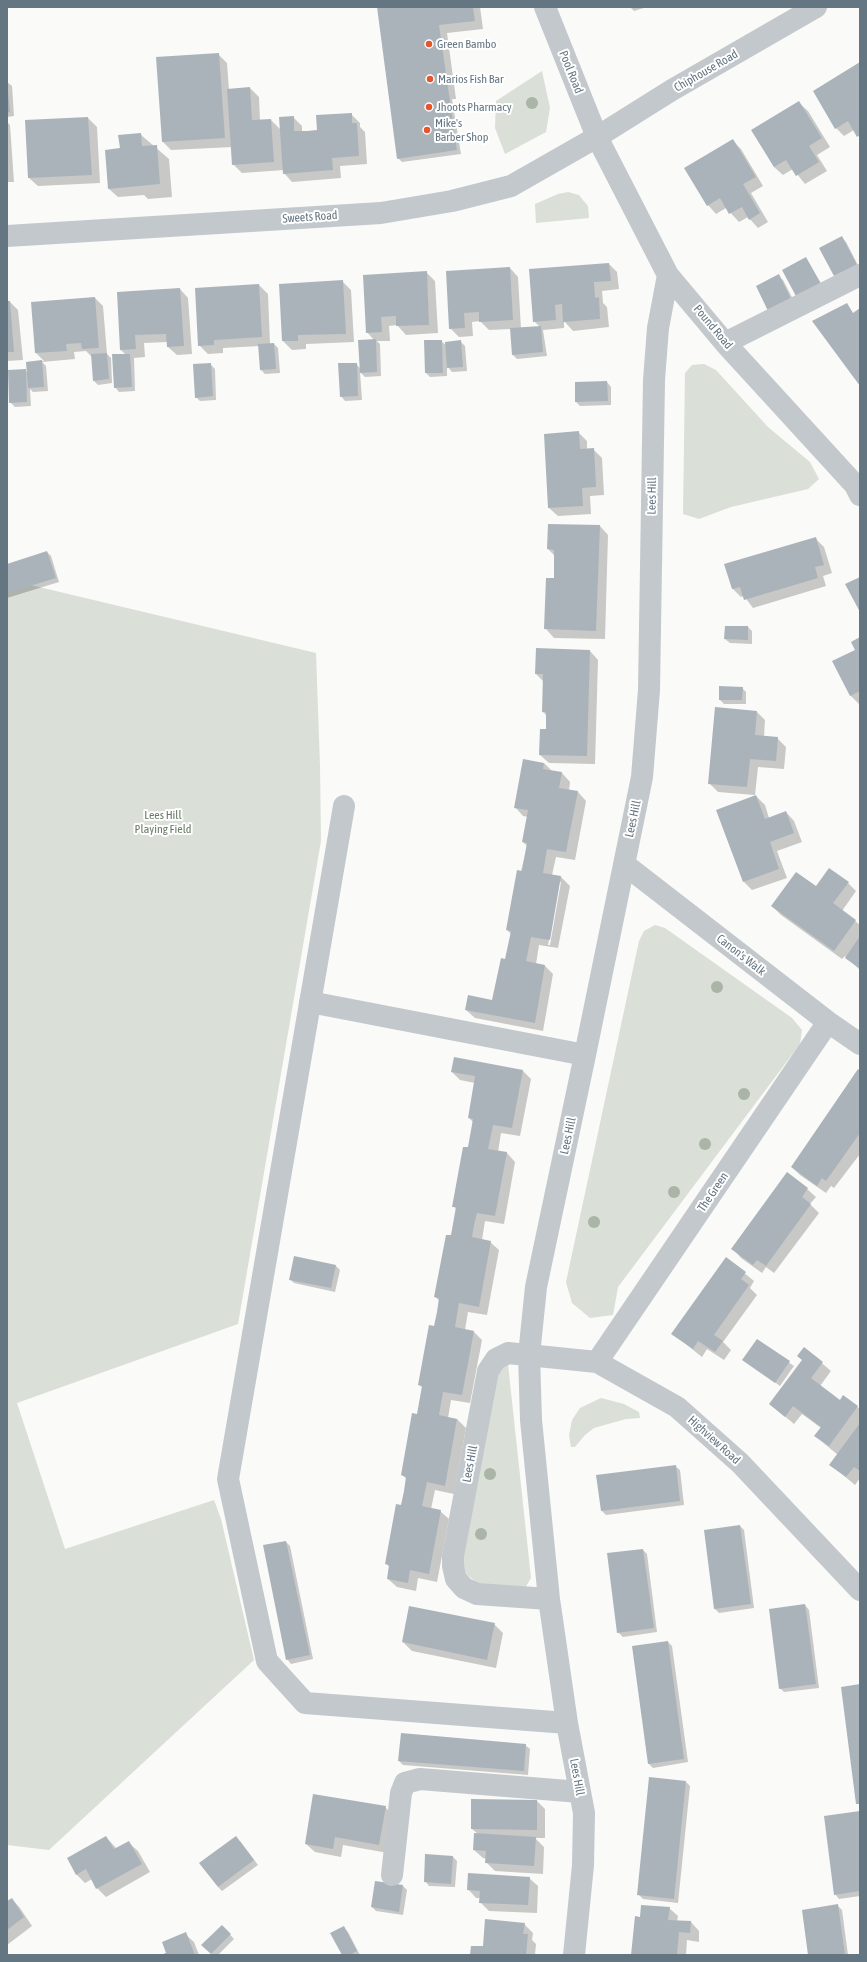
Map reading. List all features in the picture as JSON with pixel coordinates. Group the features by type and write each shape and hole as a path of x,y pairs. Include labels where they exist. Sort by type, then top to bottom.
{"street":[{"name":"Pool Road","path":"545,7 597,137"},
{"name":"Chiphouse Road","path":"597,137 672,90 816,7"},
{"name":"Sweets Road","path":"7,236 381,213 452,202 512,186 597,137"},
{"name":"Pound Road","path":"597,137 668,275 725,343 855,484 860,495"},
{"name":"Lees Hill","path":"574,1955 583,1864 584,1813 567,1723 549,1599 531,1420 529,1355 536,1287 642,777 649,690 654,380 658,328 668,275"},
{"path":"725,343 860,275"},
{"path":"344,806 228,1479 267,1661 305,1703 567,1723"},
{"name":"Canon's Walk","path":"624,864 828,1022 860,1044"},
{"path":"310,1002 585,1055"},
{"name":"The Green","path":"597,1362 828,1022"},
{"name":"Lees Hill","path":"529,1355 508,1353 496,1359 488,1371 453,1556 453,1566 456,1579 464,1588 477,1594 549,1599"},
{"name":"Highview Road","path":"529,1355 597,1362 677,1407 740,1463 860,1590"},
{"path":"392,1875 400,1793 405,1783 420,1779 580,1792"}],"green space":[{"path":"542,71 550,108 546,132 505,154 495,128 496,101"},
{"path":"568,192 579,195 588,206 589,218 536,223 535,204 558,194"},
{"path":"704,364 716,370 768,427 810,462 819,479 808,489 731,507 699,519 683,514 685,373 692,365"},
{"name":"Lees Hill Playing Field","path":"18,582 316,653 320,766 321,841 238,1324 17,1403 65,1549 214,1500 221,1519 254,1660 49,1850 7,1845 7,587"},
{"path":"655,925 665,928 792,1018 802,1030 800,1044 618,1287 613,1315 590,1318 572,1303 566,1282 639,941 644,931"},
{"path":"508,1364 531,1578 525,1588 479,1584 467,1575 462,1560 498,1374 501,1368"},
{"path":"601,1398 624,1404 639,1412 640,1418 626,1419 594,1428 585,1435 575,1447 571,1447 569,1435 572,1420 580,1408"}],"building":[{"path":"377,7 473,7 475,21 439,25 457,150 397,159"},
{"path":"219,53 225,138 162,142 156,57"},
{"path":"860,62 860,135 857,137 848,121 835,129 813,91"},
{"path":"7,81 10,112 7,113"},
{"path":"250,87 252,120 271,119 274,162 232,165 227,89"},
{"path":"799,101 822,138 809,146 819,162 796,176 786,160 774,167 751,130"},
{"path":"352,113 352,123 357,123 359,156 332,158 333,170 283,174 279,117 294,116 294,131 307,131 317,130 316,115"},
{"path":"88,117 92,175 28,178 25,120"},
{"path":"141,133 142,146 157,145 160,184 108,189 105,150 120,148 118,135"},
{"path":"733,139 756,177 743,184 760,213 749,220 742,207 729,214 720,198 707,206 684,168"},
{"path":"842,236 857,265 834,276 819,248"},
{"path":"806,257 822,286 797,298 782,270"},
{"path":"609,263 611,281 594,282 595,298 599,297 600,319 563,322 562,304 555,305 556,320 533,322 529,269"},
{"path":"510,267 513,320 479,322 479,312 464,313 465,328 449,329 446,271"},
{"path":"427,271 429,325 396,326 396,316 381,317 382,332 366,333 363,275"},
{"path":"779,274 793,303 770,315 756,286"},
{"path":"343,280 346,334 298,335 298,341 282,341 279,284"},
{"path":"259,284 262,337 214,340 214,345 198,346 195,288"},
{"path":"180,288 184,346 167,347 166,334 135,335 136,349 120,350 117,292"},
{"path":"95,297 99,348 82,349 81,343 66,344 67,351 35,353 31,302"},
{"path":"7,301 10,301 14,352 7,352"},
{"path":"847,303 853,313 860,308 860,386 812,321"},
{"path":"541,326 543,352 512,355 510,328"},
{"path":"376,339 377,372 360,373 358,340"},
{"path":"424,340 442,340 443,373 425,373"},
{"path":"461,340 463,367 447,368 445,342"},
{"path":"274,343 276,369 260,370 258,344"},
{"path":"107,353 109,379 93,381 91,354"},
{"path":"112,354 130,354 132,387 114,388"},
{"path":"42,360 44,387 28,388 26,362"},
{"path":"211,363 213,396 195,398 193,364"},
{"path":"338,363 357,363 358,396 340,397"},
{"path":"26,369 27,402 9,403 8,370"},
{"path":"607,381 608,401 575,402 575,382"},
{"path":"579,431 580,449 594,448 596,487 582,488 583,506 548,508 544,434"},
{"path":"548,524 600,525 596,631 544,629 546,578 554,578 554,550 547,549"},
{"path":"816,537 824,565 815,567 818,578 744,600 740,587 732,589 724,564"},
{"path":"47,551 56,578 7,593 7,564"},
{"path":"860,577 860,612 845,584"},
{"path":"725,626 748,626 748,640 724,639"},
{"path":"860,637 860,691 850,696 832,661 855,650 851,642"},
{"path":"536,648 590,650 587,756 539,755 540,729 546,729 546,712 542,712 543,674 535,674"},
{"path":"719,686 743,687 742,700 719,700"},
{"path":"715,707 757,711 755,735 778,737 776,761 750,759 747,787 708,784"},
{"path":"523,759 544,763 543,769 562,772 559,788 578,791 566,852 547,849 543,873 561,876 550,940 531,937 526,961 545,965 535,1023 465,1010 468,995 492,1000 501,958 505,959 511,931 506,930 517,870 522,871 527,843 522,842 528,810 514,808"},
{"path":"756,795 765,819 786,811 794,833 770,842 779,869 743,882 716,810"},
{"path":"829,868 849,882 833,903 856,920 834,951 771,906 796,872 816,886"},
{"path":"860,936 860,966 859,968 845,958"},
{"path":"454,1057 523,1070 512,1128 493,1125 488,1149 507,1152 495,1216 477,1213 474,1225 472,1237 491,1241 479,1307 459,1303 455,1327 474,1331 462,1395 443,1392 439,1415 457,1419 445,1486 427,1482 422,1506 441,1510 429,1574 410,1570 408,1583 387,1579 389,1565 385,1564 396,1504 401,1505 404,1491 406,1477 401,1475 412,1413 417,1414 422,1386 418,1385 429,1325 434,1326 437,1312 439,1298 434,1297 446,1235 451,1235 456,1207 452,1207 463,1147 468,1147 473,1119 468,1118 475,1076 451,1072"},
{"path":"858,1069 860,1071 860,1133 826,1181 822,1178 817,1186 791,1167"},
{"path":"787,1172 808,1188 802,1197 811,1204 766,1266 757,1260 753,1265 731,1249"},
{"path":"294,1256 336,1265 331,1288 289,1280"},
{"path":"726,1257 746,1272 741,1279 749,1285 714,1335 723,1341 715,1352 698,1341 693,1349 671,1334"},
{"path":"757,1339 790,1361 775,1383 742,1360"},
{"path":"804,1347 823,1362 811,1378 840,1400 843,1395 858,1406 829,1446 814,1436 821,1427 793,1406 785,1417 769,1404 802,1360 797,1356"},
{"path":"860,1423 860,1471 854,1467 846,1477 829,1465"},
{"path":"676,1465 680,1501 601,1511 596,1475"},
{"path":"740,1525 751,1604 714,1609 704,1530"},
{"path":"286,1541 310,1655 286,1660 263,1545"},
{"path":"643,1549 654,1628 617,1633 607,1553"},
{"path":"805,1604 816,1684 779,1689 769,1609"},
{"path":"409,1606 495,1623 487,1660 402,1642"},
{"path":"668,1641 684,1759 648,1764 632,1646"},
{"path":"860,1684 860,1804 856,1804 841,1687"},
{"path":"401,1733 526,1744 524,1771 398,1761"},
{"path":"649,1777 686,1781 674,1899 637,1895"},
{"path":"313,1794 386,1806 379,1845 335,1837 333,1849 305,1844"},
{"path":"471,1799 537,1800 537,1830 471,1829"},
{"path":"860,1811 860,1891 834,1895 824,1816"},
{"path":"474,1833 536,1837 534,1866 485,1863 486,1851 473,1850"},
{"path":"106,1836 114,1849 129,1841 142,1864 96,1889 86,1869 76,1875 67,1858"},
{"path":"236,1836 254,1860 218,1887 199,1863"},
{"path":"425,1854 453,1856 451,1884 424,1882"},
{"path":"468,1873 530,1877 528,1905 479,1903 480,1891 467,1890"},
{"path":"375,1881 403,1885 399,1912 371,1907"},
{"path":"12,1898 24,1917 7,1930 7,1901"},
{"path":"838,1904 845,1955 808,1955 802,1910"},
{"path":"641,1905 670,1907 668,1920 691,1921 690,1933 679,1932 677,1955 631,1955 635,1916 640,1917"},
{"path":"485,1919 525,1923 523,1934 528,1934 526,1955 470,1955 471,1946 483,1946"},
{"path":"222,1925 231,1934 211,1954 201,1945"},
{"path":"344,1926 357,1951 350,1955 342,1955 330,1933"},
{"path":"186,1932 195,1955 160,1955 166,1953 162,1942"}],"place":[{"name":"Green Bambo","path":"429,44"},
{"name":"Marios Fish Bar","path":"430,79"},
{"name":"Jhoots Pharmacy","path":"429,107"},
{"name":"Mike's Barber Shop","path":"427,130"}]}
